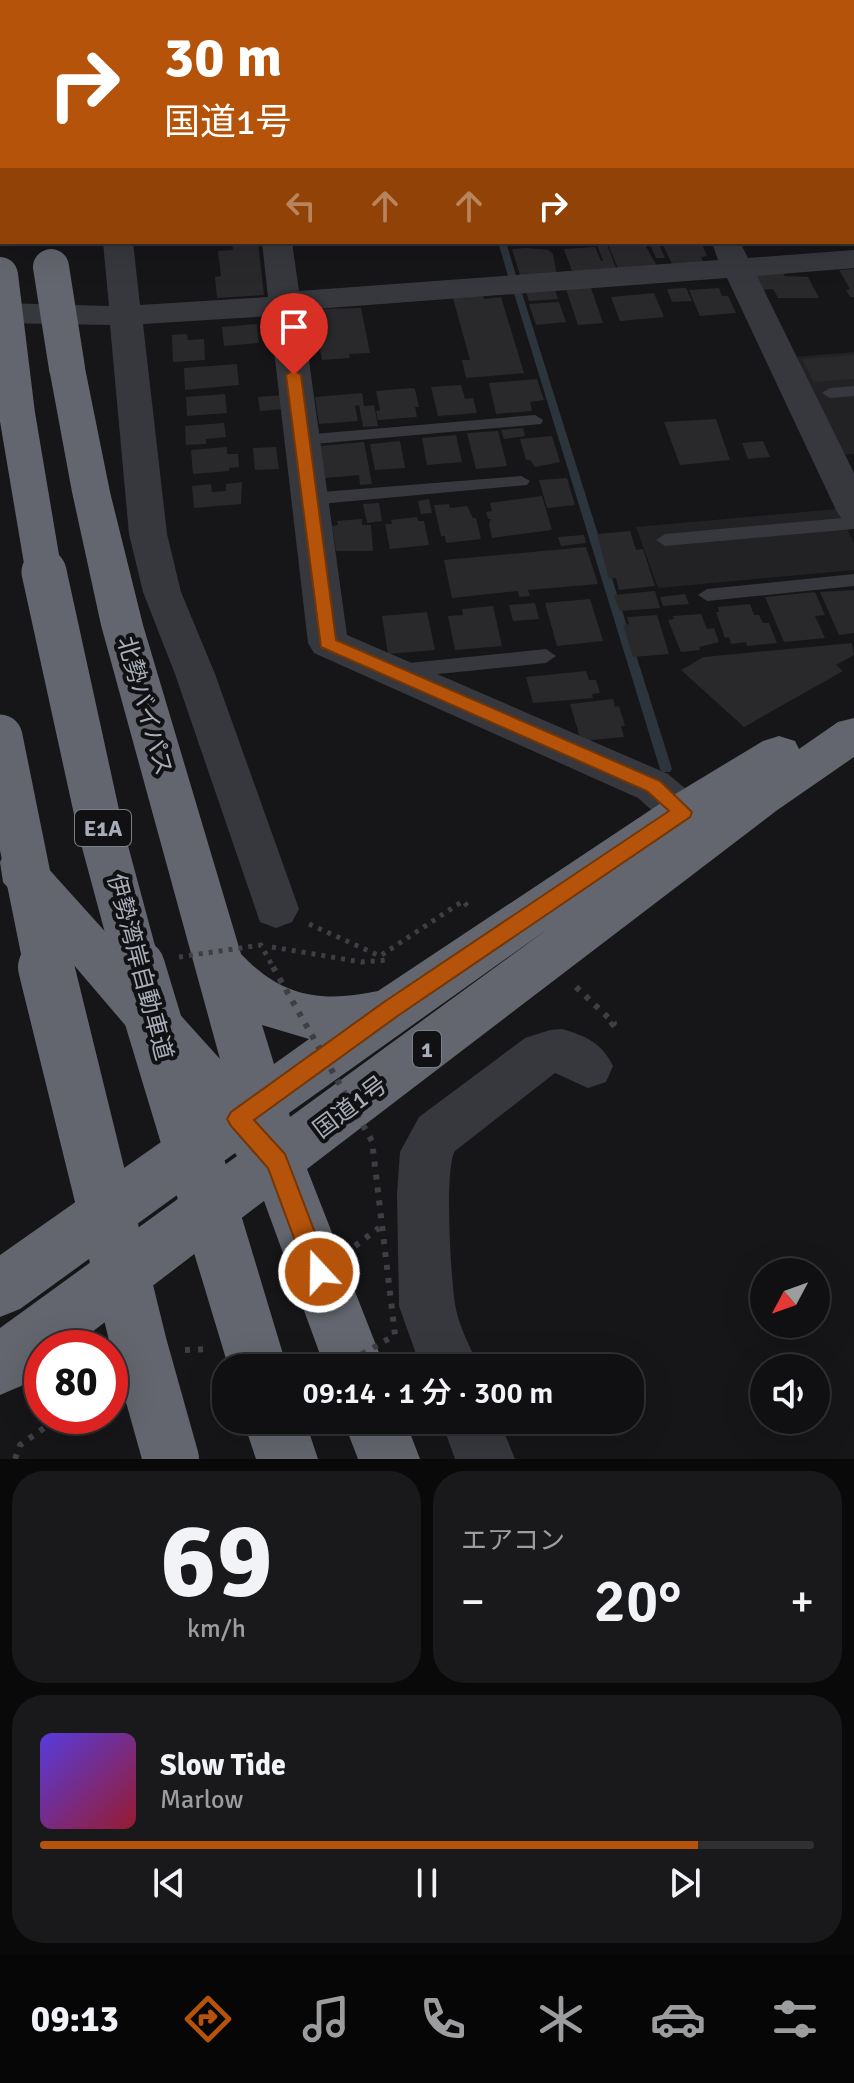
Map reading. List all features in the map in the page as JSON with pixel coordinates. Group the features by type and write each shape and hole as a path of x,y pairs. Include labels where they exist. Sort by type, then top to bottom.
{"highway":[{"name":"北勢バイパス","path":"49,254 91,492 122,625 155,740 265,935 249,1111"},
{"name":"伊勢湾岸自動車道","path":"0,275 11,383 32,519 70,696 135,958 254,1354"},
{"name":"1","path":"0,1289 392,1009 683,812 854,705"},
{"name":"国道1号","path":"0,1365 277,1162 747,809 854,734"},
{"path":"0,737 52,994 139,1345 171,1459"},
{"name":"北勢バイパス","path":"0,846 249,1111 277,1162 350,1354"},
{"path":"265,935 235,984 257,1001 282,1011 333,1019 363,1017 392,1009"},
{"path":"279,1434 287,1459"},
{"path":"379,1434 389,1459"}],"street":[{"path":"118,244 148,534 162,592 195,674 211,727 265,935"},
{"path":"277,244 328,643 653,786 683,812"},
{"path":"0,313 125,316 285,303 731,254 854,259"},
{"path":"731,254 854,510"},
{"path":"155,740 211,727"},
{"path":"445,1354 427,1306 423,1194 426,1152 437,1134 543,1053 557,1049 575,1054 588,1066"},
{"path":"475,1434 485,1459"}],"lane":[{"path":"830,393 854,391"},
{"path":"302,440 535,420"},
{"path":"309,499 521,481"},
{"path":"665,540 854,523"},
{"path":"707,595 854,580"},
{"path":"391,672 546,656"}],"path":[{"path":"169,958 265,935 380,956 463,901 471,910 484,901"},
{"path":"265,935 361,962 380,963 400,956"},
{"path":"265,935 372,1141 395,1335 362,1354"},
{"path":"15,1459 20,1445 36,1434"}],"shaded area":[{"path":"854,352 854,454 842,455 793,357"},
{"path":"837,509 854,543 854,570 658,588 636,527"}],"building":[{"path":"232,244 258,244 264,295 217,298 215,277 221,276 218,251 233,250"},
{"path":"597,244 607,244 617,270 573,274 564,249 595,247 603,261"},
{"path":"608,244 645,244 658,268 619,271"},
{"path":"650,244 659,244 665,258 656,258"},
{"path":"662,244 702,244 707,256 701,257 704,264 673,266"},
{"path":"512,249 548,250 553,254 557,276 521,278"},
{"path":"854,269 854,297 850,297 846,290 850,289 839,270"},
{"path":"783,273 785,276 808,277 819,298 778,298 773,289 763,290 756,275"},
{"path":"554,287 558,299 529,301 525,289"},
{"path":"591,288 603,323 578,325 566,289"},
{"path":"686,288 692,301 672,302 667,289"},
{"path":"719,288 722,296 728,296 736,313 700,316 689,290"},
{"path":"654,293 664,317 620,321 611,297"},
{"path":"483,296 484,299 501,297 524,373 466,378 462,360 470,360 453,298"},
{"path":"559,302 566,322 536,325 529,304"},
{"path":"361,308 370,353 322,360 314,309"},
{"path":"257,324 259,343 224,346 222,327"},
{"path":"187,334 188,340 204,339 205,360 173,362 172,335"},
{"path":"854,355 854,379 814,382 802,359"},
{"path":"237,364 239,385 185,390 184,368"},
{"path":"537,379 544,400 530,402 532,411 496,414 489,383"},
{"path":"461,385 465,399 473,398 477,413 438,416 431,387"},
{"path":"415,389 419,407 415,407 417,417 378,420 376,411 380,410 376,391"},
{"path":"362,393 364,406 374,405 378,426 363,427 359,405 355,406 358,421 319,424 315,397"},
{"path":"225,394 227,413 187,416 186,397"},
{"path":"283,395 285,409 260,411 258,397"},
{"path":"716,419 730,460 680,465 664,422"},
{"path":"224,423 226,437 206,439 206,444 186,445 185,426"},
{"path":"523,428 525,436 504,439 501,430"},
{"path":"498,431 507,466 476,469 467,433"},
{"path":"456,435 462,462 427,465 422,438"},
{"path":"552,436 560,462 535,467 530,460 526,460 520,439"},
{"path":"400,441 405,468 375,470 370,444"},
{"path":"763,441 770,457 748,459 742,443"},
{"path":"364,442 372,484 360,485 359,475 325,478 320,446"},
{"path":"227,447 227,454 238,454 239,467 229,468 229,471 193,474 191,450"},
{"path":"276,447 279,469 255,470 253,448"},
{"path":"567,478 575,505 547,508 539,480"},
{"path":"242,482 241,504 194,508 192,486 211,484 212,492 226,491 226,484"},
{"path":"542,496 552,530 492,538 491,519 488,519 486,512 492,511 490,503"},
{"path":"429,499 432,513 421,514 418,501"},
{"path":"379,503 382,521 367,523 363,504"},
{"path":"449,504 450,508 467,506 476,518 481,539 446,543 445,536 441,536 434,505"},
{"path":"417,517 418,521 424,521 429,545 390,549 385,524 392,524 391,520"},
{"path":"362,519 362,525 371,525 373,551 336,551 332,526 338,525 337,521"},
{"path":"630,531 636,550 643,549 655,586 619,590 616,578 609,579 597,534"},
{"path":"584,535 586,543 561,546 558,537"},
{"path":"586,547 598,584 528,590 530,596 519,597 518,591 452,598 444,560"},
{"path":"854,590 854,633 839,635 820,592"},
{"path":"655,591 660,608 620,611 614,595"},
{"path":"815,592 825,615 815,616 825,638 784,642 765,597"},
{"path":"685,594 689,604 663,606 660,597"},
{"path":"590,599 603,641 557,646 545,603"},
{"path":"535,603 539,619 513,621 509,605"},
{"path":"750,604 754,615 759,615 763,623 769,623 777,643 747,646 746,642 731,644 729,637 725,638 716,612 719,612 718,607"},
{"path":"493,606 502,646 455,650 448,616 463,615 462,609"},
{"path":"427,612 435,650 388,654 382,616"},
{"path":"701,614 707,629 714,628 719,642 699,647 700,650 681,652 668,620 674,619 673,616"},
{"path":"657,615 669,654 633,657 623,625 629,624 627,617"},
{"path":"852,643 854,655 836,665 843,671 744,727 681,670 704,657"},
{"path":"586,671 589,680 596,680 600,693 592,694 593,698 533,703 526,677"},
{"path":"613,699 615,707 619,706 625,726 621,726 624,737 581,741 570,704"}],"waterway":[{"path":"503,244 513,279"},
{"path":"517,290 666,769"}],"route":[{"path":"294,375 328,643 653,786 683,812 392,1009 238,1119 277,1162 319,1272"}]}
